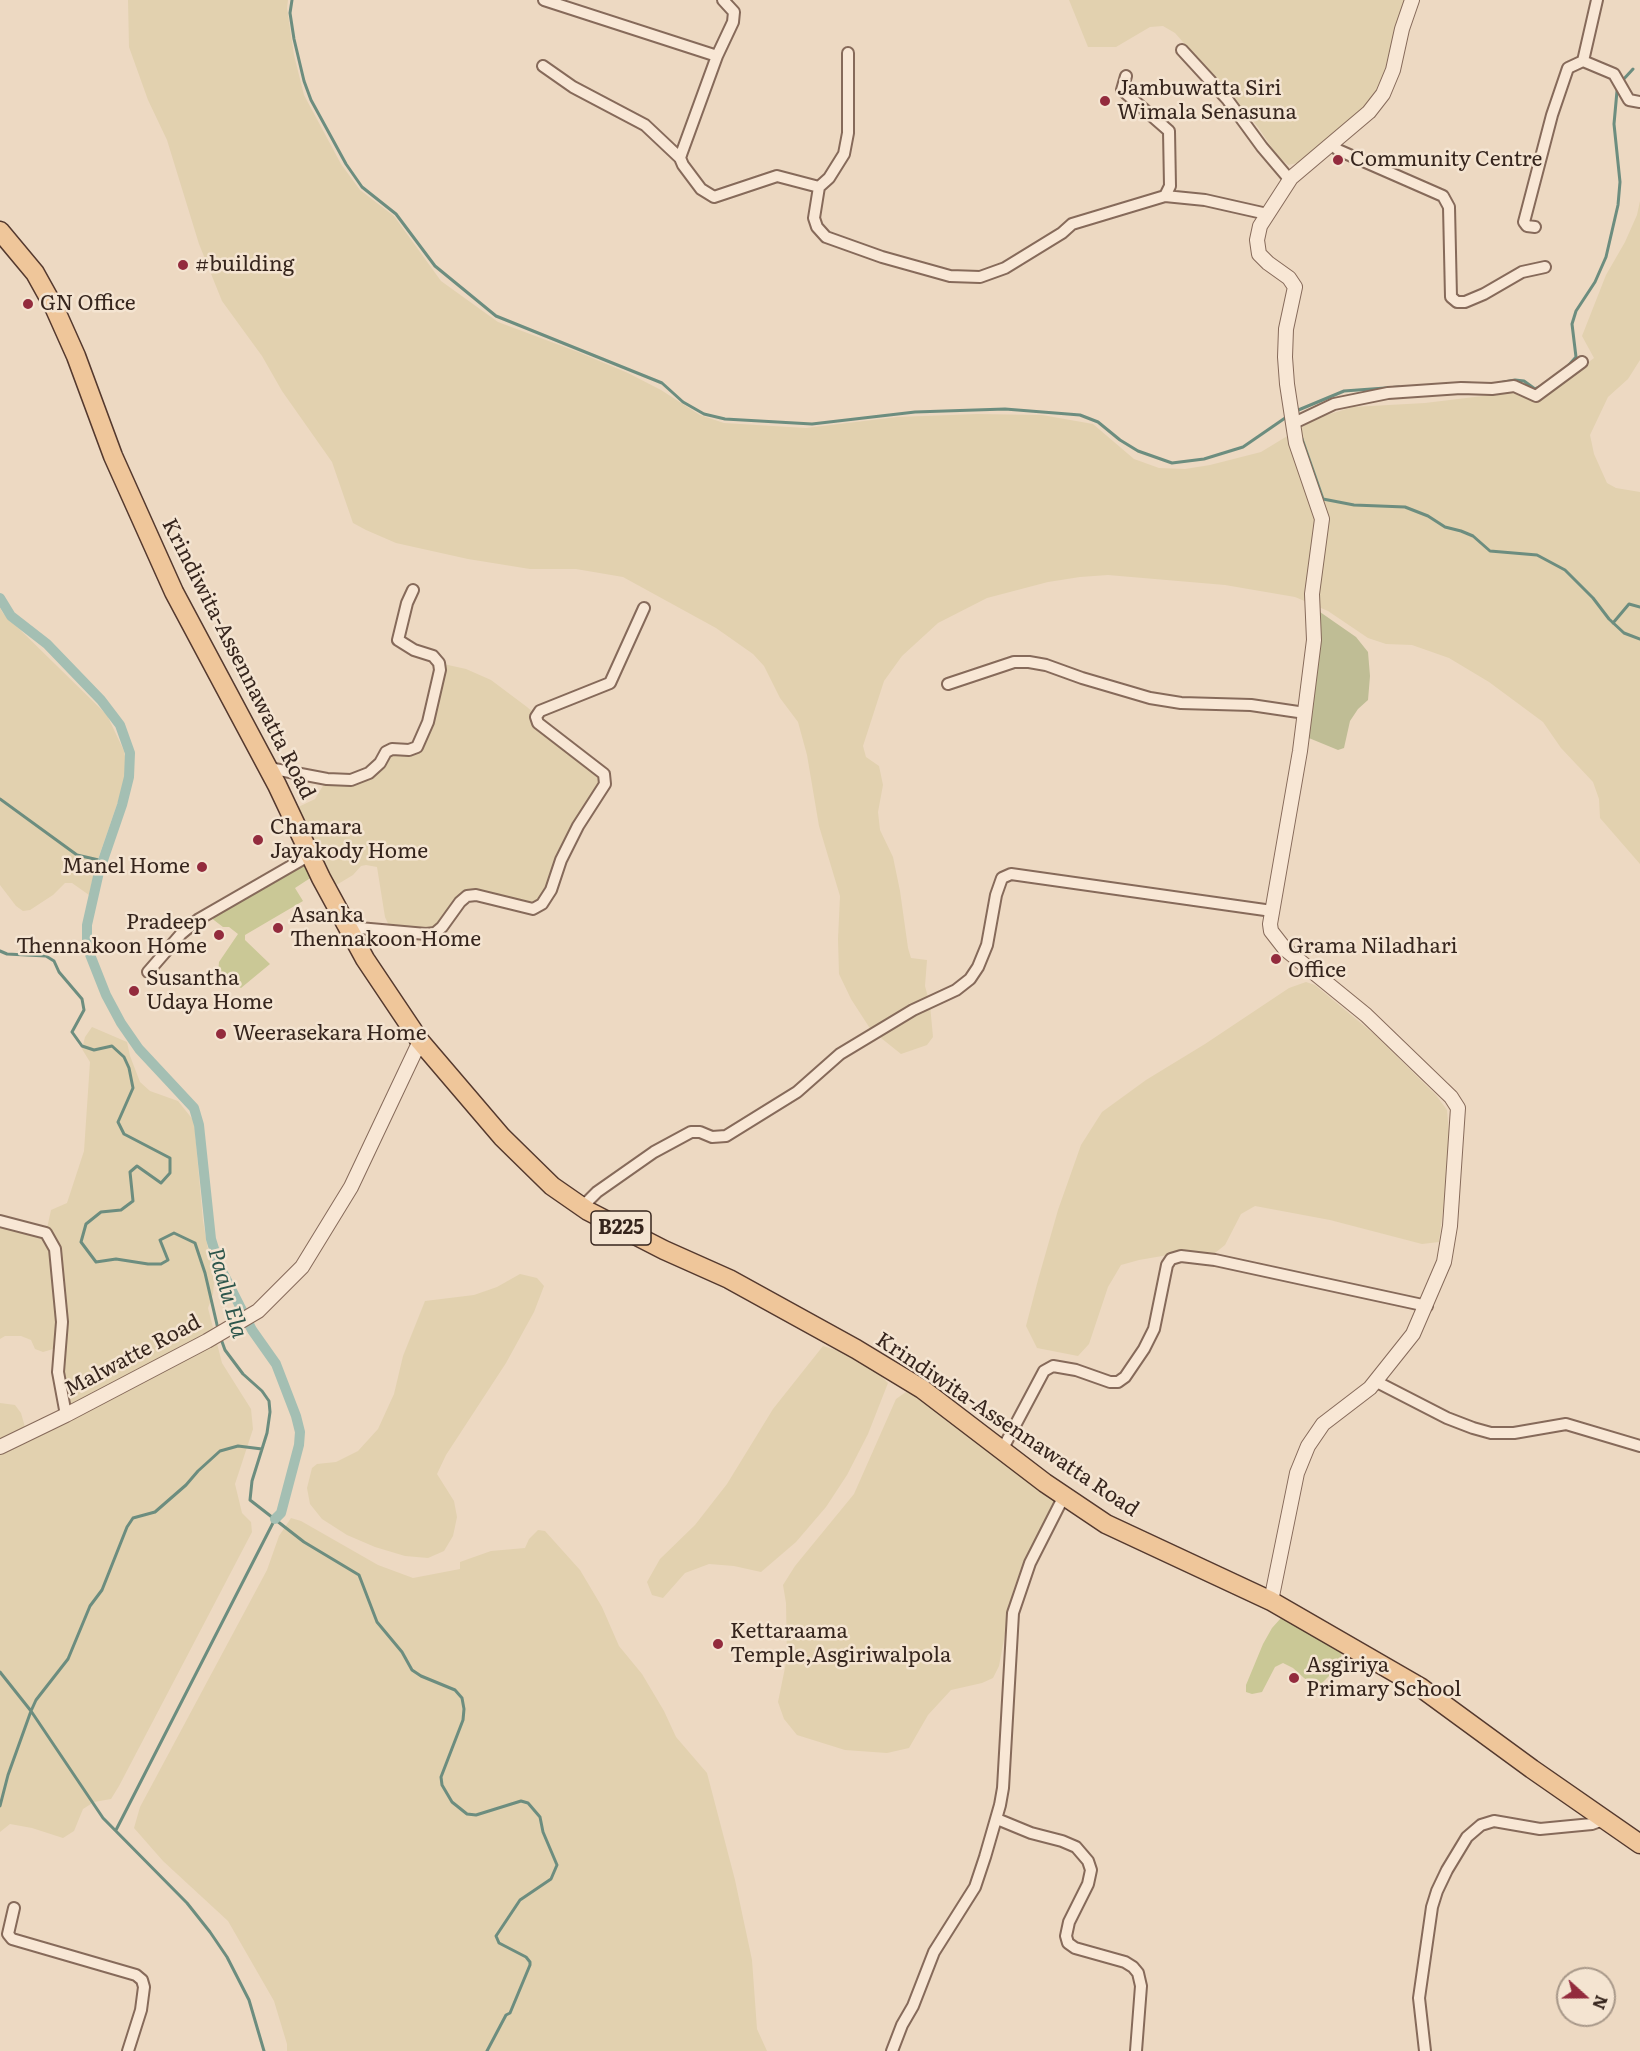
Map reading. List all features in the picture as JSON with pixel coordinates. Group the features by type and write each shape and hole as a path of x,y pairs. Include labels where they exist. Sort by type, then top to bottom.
{"main road":[{"name":"Krindiwita-Assennawatta Road","path":"0,231 35,273 59,317 113,456 174,592 268,768 348,927 371,968 420,1041 502,1137 552,1186 581,1208 664,1250 729,1279 856,1349 922,1389 1064,1496 1106,1524 1271,1601 1420,1688 1603,1820 1640,1844"}],"street":[{"path":"544,0 717,56"},
{"path":"680,158 717,56 733,22 734,12 723,0"},
{"path":"1271,1601 1298,1473 1308,1446 1323,1424 1370,1388 1413,1334 1444,1262 1450,1226 1458,1108 1440,1084 1366,1015 1285,948 1271,931 1272,911 1305,713 1314,640 1312,594 1322,519 1296,443 1285,357 1286,329 1295,287 1289,278 1259,254 1257,240 1260,226 1290,180 1369,112 1383,94 1393,69 1402,29 1412,0"},
{"path":"1583,61 1597,0"},
{"path":"1182,51 1227,99 1262,147 1290,180"},
{"path":"848,53 848,133 844,154 829,178 819,187 814,218 817,227 826,237 882,257 950,276 980,277 1005,268 1062,233 1072,224 1165,196 1205,200 1267,214"},
{"path":"1535,227 1527,226 1524,222 1552,115 1568,68 1583,61 1614,74 1629,100 1640,102"},
{"path":"543,66 573,87 645,125 680,158 701,189 714,197 777,176 819,187"},
{"path":"1126,75 1122,90 1169,131 1170,186 1165,196"},
{"path":"1332,144 1338,150 1443,196 1449,207 1451,297 1457,302 1465,302 1484,294 1522,272 1545,267"},
{"path":"1294,423 1334,404 1388,393 1514,386 1536,396 1582,362"},
{"path":"268,768 327,779 351,780 369,773 380,763 386,752 417,747 428,722 440,670 439,663 433,656 414,650 398,640 404,613 413,590"},
{"path":"348,927 435,933 467,896 476,895 533,909 542,904 551,890 561,860 579,825 605,784 604,774 538,723 537,717 540,711 555,704 610,684 644,608"},
{"path":"948,684 1014,662 1029,662 1046,665 1150,699 1251,705 1305,713"},
{"path":"148,972 181,934 199,919 310,855"},
{"path":"581,1208 597,1192 654,1152 691,1132 700,1132 712,1137 726,1136 796,1092 840,1054 913,1010 956,990 970,978 978,967 987,945 996,895 1002,878 1011,874 1272,911"},
{"name":"Malwatte Road","path":"0,1447 66,1415 258,1311 302,1267 351,1186 420,1041"},
{"path":"0,1221 46,1233 55,1249 62,1322 58,1372 66,1415"},
{"path":"1002,1450 1044,1371 1053,1365 1110,1382 1118,1382 1125,1377 1154,1329 1167,1265 1171,1259 1181,1256 1215,1260 1427,1306"},
{"path":"1375,1382 1447,1418 1482,1431 1514,1432 1566,1424 1640,1446"},
{"path":"892,2051 934,1952 975,1887 997,1819 1003,1788 1013,1613 1030,1563 1064,1496"},
{"path":"997,1819 1031,1833 1076,1847 1088,1861 1091,1870 1088,1884 1069,1922 1066,1936 1068,1943 1075,1948 1125,1962 1138,1973 1141,1986 1136,2051"},
{"path":"1425,2051 1419,1998 1432,1907 1442,1881 1467,1837 1481,1825 1494,1821 1540,1829 1592,1824 1603,1820"},
{"path":"14,1908 8,1935 12,1939 136,1975 142,1980 144,1987 141,2010 128,2051"}],"shaded area":[{"path":"128,0 288,0 287,8 294,55 304,95 341,164 360,190 394,216 441,281 498,322 628,373 661,390 700,415 724,423 806,428 897,417 977,414 1042,415 1093,424 1134,459 1159,468 1185,469 1261,452 1317,418 1353,407 1425,403 1516,392 1529,400 1543,397 1594,358 1582,336 1606,275 1637,215 1640,201 1640,360 1628,379 1608,397 1590,435 1594,454 1607,483 1616,488 1640,492 1640,864 1600,818 1599,799 1593,782 1561,748 1543,722 1489,682 1449,658 1412,645 1386,644 1368,638 1328,611 1295,597 1225,585 1108,575 1048,582 987,598 938,623 902,656 884,681 863,746 866,757 879,766 883,785 878,812 880,830 893,857 908,948 911,958 927,960 925,986 930,1005 933,1037 927,1045 901,1054 871,1030 851,999 839,974 840,896 819,826 807,755 798,722 780,698 764,666 753,654 716,628 623,577 576,569 530,569 468,559 396,543 353,523 332,462 282,391 262,356 222,301 199,244 167,140 148,100 129,47"},
{"path":"1069,0 1405,0 1386,72 1377,94 1358,115 1297,163 1288,165 1276,154 1258,127 1175,33 1163,26 1150,27 1116,47 1088,47"},
{"path":"0,608 107,715 124,751 126,762 124,784 96,865 89,895 72,883 65,883 53,895 30,910 23,911 16,906 0,885"},
{"path":"1320,612 1356,637 1368,652 1370,676 1368,700 1350,721 1344,748 1338,750 1304,736 1316,613"},
{"path":"439,663 466,669 491,680 527,707 604,774 605,784 551,890 533,909 467,896 438,931 391,930 385,917 377,867 361,866 353,875 328,890 290,811 315,799 327,779 369,773 386,752 417,747"},
{"path":"310,855 318,873 295,888 303,901 245,935 245,940 270,964 241,988 218,974 219,962 238,934 229,927 223,927 206,914"},
{"path":"1306,982 1315,985 1374,1034 1436,1095 1447,1110 1449,1132 1447,1177 1439,1242 1422,1244 1330,1220 1255,1206 1241,1214 1225,1245 1215,1253 1168,1255 1121,1265 1108,1287 1089,1344 1078,1356 1037,1348 1026,1326 1038,1280 1058,1210 1081,1145 1102,1112 1146,1080 1289,988"},
{"path":"92,1027 127,1042 140,1082 150,1091 178,1101 194,1121 203,1221 214,1283 208,1308 222,1363 251,1409 253,1429 235,1484 242,1513 251,1522 252,1532 111,1799 94,1802 83,1809 74,1831 63,1838 10,1824 0,1832 0,1403 15,1405 21,1413 27,1434 66,1415 60,1347 43,1352 35,1349 31,1340 21,1336 5,1336 0,1339 0,1221 46,1233 51,1210 67,1203 84,1151 90,1062 82,1049 85,1037"},
{"path":"520,1274 537,1278 544,1286 534,1312 506,1363 446,1455 437,1474 454,1501 457,1517 453,1536 444,1551 428,1558 405,1556 347,1535 322,1519 310,1504 307,1488 312,1468 317,1464 336,1462 358,1451 378,1429 394,1394 403,1356 425,1301 474,1295 497,1287"},
{"path":"823,1346 839,1351 879,1374 888,1383 868,1434 847,1475 826,1507 796,1542 761,1572 734,1566 709,1564 685,1573 663,1598 652,1595 647,1582 660,1559 695,1525 727,1484 773,1409"},
{"path":"906,1392 911,1393 1056,1497 1022,1566 1013,1591 999,1666 993,1678 951,1690 928,1715 909,1748 887,1753 845,1750 797,1735 784,1719 778,1702 787,1658 786,1603 783,1585 795,1566 854,1494 896,1399"},
{"path":"291,1518 301,1521 378,1565 413,1578 460,1569 460,1562 491,1551 525,1548 529,1539 538,1530 545,1531 580,1570 602,1607 619,1646 642,1674 676,1737 707,1773 735,1880 752,1960 757,2029 767,2051 287,2051 274,2001 228,1921 163,1861 134,1828 140,1807 267,1570 279,1536"},
{"path":"1281,1618 1288,1618 1342,1650 1341,1659 1321,1684 1313,1684 1283,1663 1275,1667 1262,1692 1252,1694 1246,1692 1246,1685 1263,1644"}],"waterway":[{"path":"292,0 290,13 294,39 311,100 346,164 362,187 396,214 435,266 496,316 662,383 683,402 704,414 725,419 812,424 915,412 1005,409 1080,415 1098,422 1138,451 1172,463 1204,459 1243,447 1288,416"},
{"path":"1622,81 1633,69"},
{"path":"1567,367 1576,357 1572,324 1576,311 1595,282 1606,257 1618,205 1620,182 1614,124 1619,87"},
{"path":"1499,383 1515,380 1524,381 1535,389 1542,386"},
{"path":"1463,383 1480,384"},
{"path":"1296,411 1344,391 1399,387"},
{"path":"1301,436 1323,499 1354,505 1405,507 1428,516 1445,527 1473,536 1490,551 1537,555 1565,570 1624,633 1640,639"},
{"path":"0,598 11,616 47,644 101,700 120,725 130,753 129,777 99,872 87,925 87,947 106,995 121,1023 139,1049 194,1108 199,1125 211,1239 219,1265 252,1330 276,1364 296,1416 300,1432 299,1445 281,1513 275,1519"},
{"path":"1613,623 1629,604 1640,607"},
{"path":"0,799 77,855 103,861"},
{"name":"Paalu Ela","path":"0,951 7,954 46,956 54,961 59,972 82,999 84,1010 72,1032 82,1046 94,1050 112,1046 124,1057 129,1068 133,1088 118,1122 124,1134 170,1158 170,1173 161,1183 137,1166 130,1172 133,1201 121,1210 101,1212 86,1224 81,1242 96,1262 116,1259 148,1264 161,1264 168,1260 160,1240 174,1233 195,1243 205,1273 218,1329"},
{"path":"221,1339 225,1350 243,1374 262,1391 269,1401 267,1433 252,1481 250,1500 304,1542 359,1575 377,1622 402,1652 412,1670 455,1690 462,1698 463,1720 441,1777 442,1785 452,1802 467,1814 476,1815 521,1801 528,1803 540,1817 543,1832 557,1865 551,1879 520,1900 496,1936 499,1943 526,1957 530,1965 510,2013 506,2015 487,2051"},
{"path":"0,1806 8,1775 36,1700 68,1659 90,1606 102,1590 127,1527 133,1518 155,1512 220,1451 238,1446 262,1449"},
{"path":"116,1830 275,1519"},
{"path":"0,1672 31,1711 103,1818 187,1903 210,1932 227,1957 249,2000 264,2051"}],"place":[{"name":"Jambuwatta Siri Wimala Senasuna","path":"1105,101"},
{"name":"Community Centre","path":"1338,160"},
{"name":"#building","path":"183,265"},
{"name":"GN Office","path":"28,304"},
{"name":"Chamara Jayakody Home","path":"258,840"},
{"name":"Manel Home","path":"202,867"},
{"name":"Asanka Thennakoon Home","path":"278,928"},
{"name":"Pradeep Thennakoon Home","path":"219,935"},
{"name":"Grama Niladhari Office","path":"1276,959"},
{"name":"Susantha Udaya Home","path":"134,991"},
{"name":"Weerasekara Home","path":"221,1034"},
{"name":"Kettaraama Temple,Asgiriwalpola","path":"718,1644"},
{"name":"Asgiriya Primary School","path":"1294,1678"}]}
